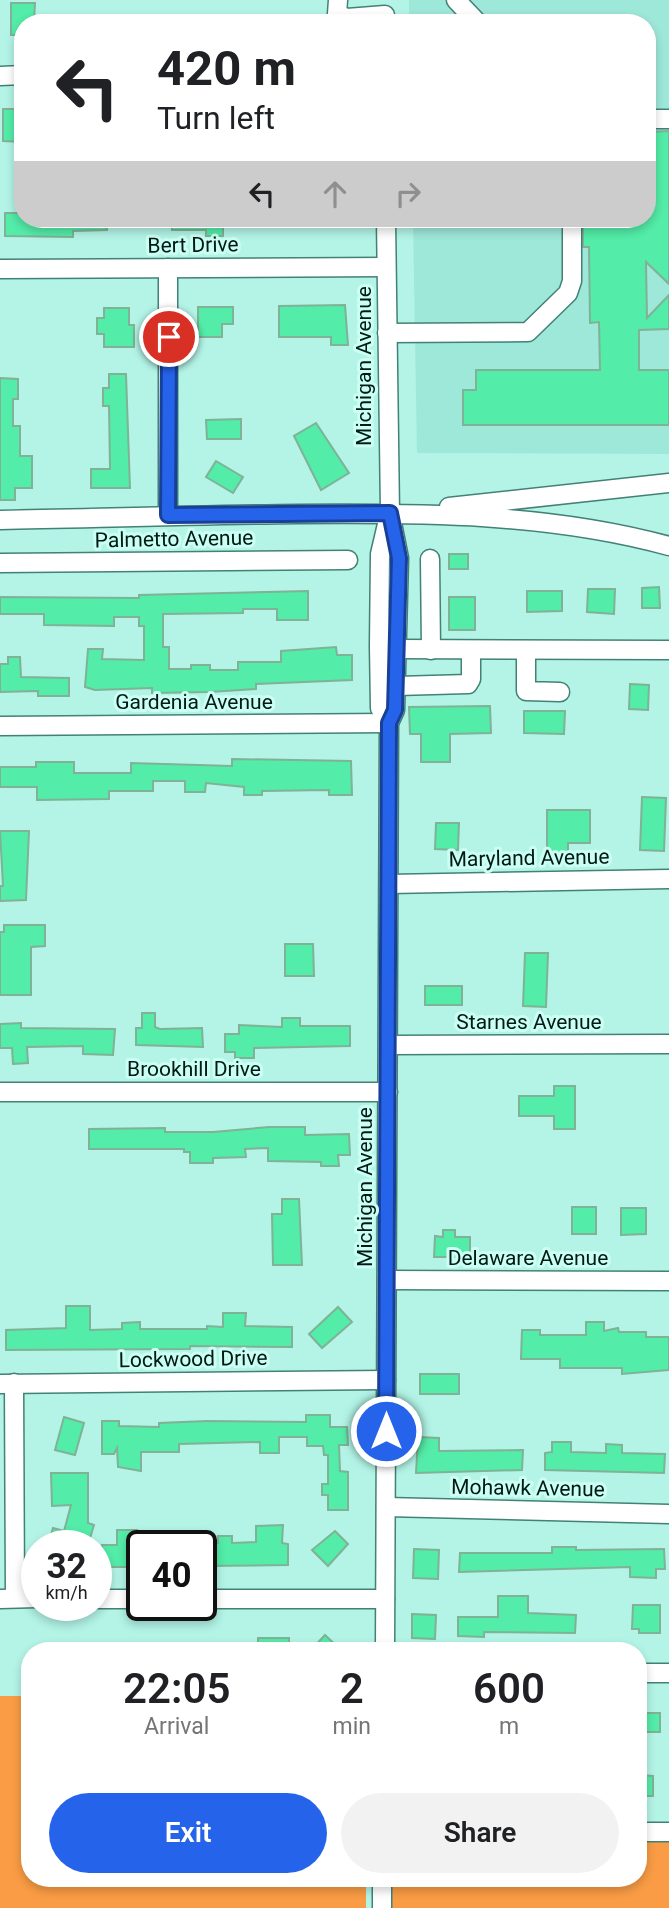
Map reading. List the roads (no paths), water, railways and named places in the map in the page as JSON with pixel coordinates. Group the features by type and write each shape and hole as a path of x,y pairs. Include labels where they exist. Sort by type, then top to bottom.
{"street":[{"path":"456,0 469,14"},
{"name":"Michigan Avenue","path":"385,1642 389,723 395,710 397,686 399,558 390,513 386,228"},
{"path":"387,334 528,332 568,293 572,281 572,228"},
{"name":"Bert Drive","path":"0,269 386,267"},
{"path":"168,268 168,515"},
{"path":"390,513 669,483"},
{"path":"0,520 390,513 540,521 629,535 669,546"},
{"name":"Michigan Avenue","path":"389,723 380,708 379,620 380,554 390,513"},
{"path":"430,559 431,650"},
{"name":"Palmetto Avenue","path":"0,563 348,560"},
{"path":"397,649 669,650"},
{"path":"397,686 468,684 471,679 471,650"},
{"path":"526,650 526,691 560,692"},
{"name":"Gardenia Avenue","path":"0,726 389,723"},
{"name":"Maryland Avenue","path":"389,884 669,878"},
{"name":"Starnes Avenue","path":"388,1045 669,1044"},
{"name":"Brookhill Drive","path":"0,1092 388,1092"},
{"name":"Delaware Avenue","path":"387,1280 669,1281"},
{"name":"Lockwood Drive","path":"7,1383 386,1380"},
{"path":"7,1383 8,1598"},
{"name":"Mohawk Avenue","path":"386,1507 669,1514"},
{"path":"217,1599 385,1599"},
{"path":"647,1673 669,1673"},
{"path":"647,1832 669,1832"},
{"path":"382,1887 382,1908"}]}
